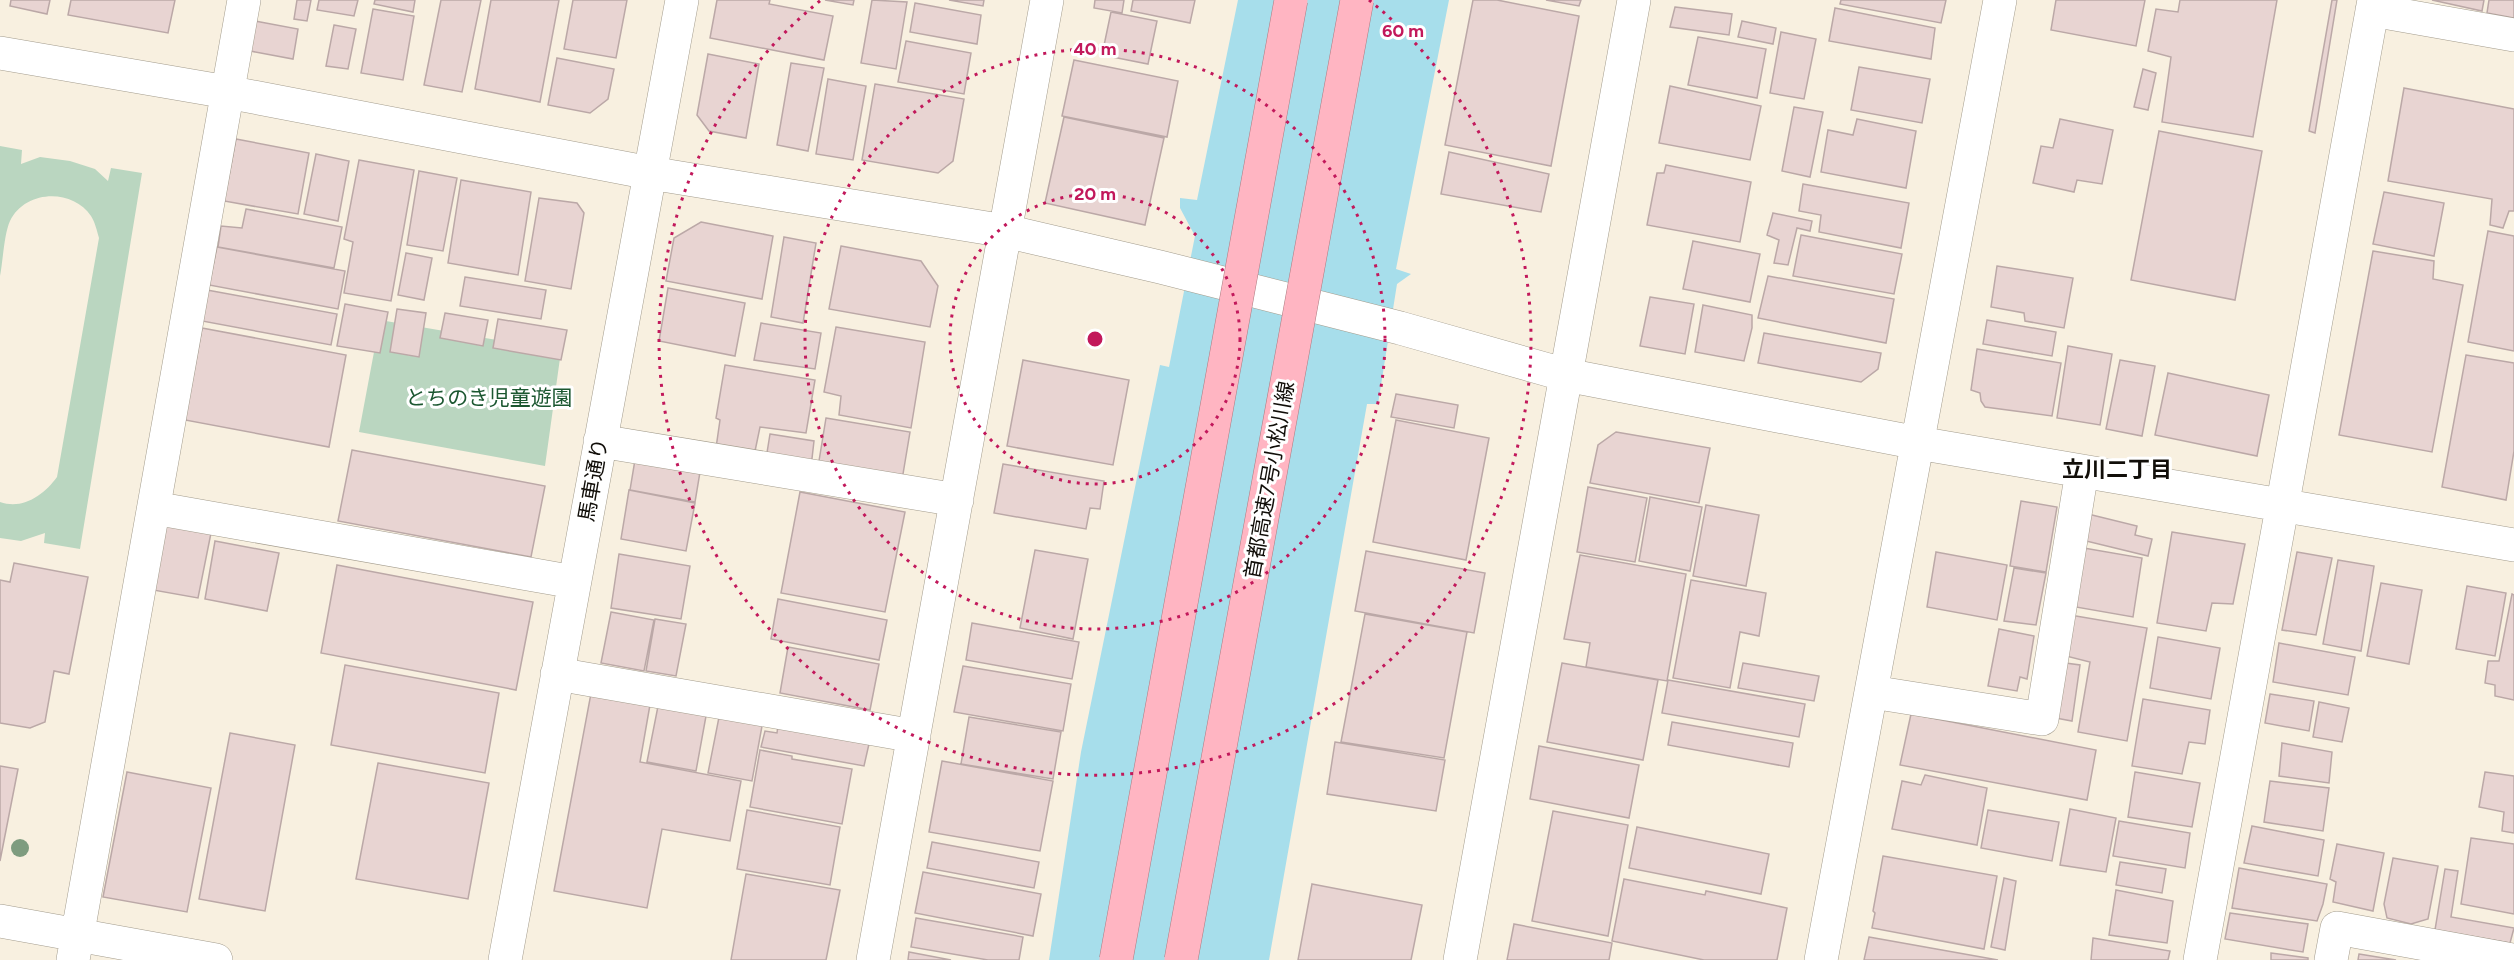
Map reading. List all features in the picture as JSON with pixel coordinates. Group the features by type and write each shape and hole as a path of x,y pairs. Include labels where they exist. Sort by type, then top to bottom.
{"highway":[{"path":"1116,960 1292,0"},
{"name":"首都高速7号小松川線","path":"1181,960 1357,0"}],"street":[{"path":"76,948 244,0"},
{"name":"馬車通り","path":"505,960 682,0"},
{"path":"873,960 1047,0"},
{"path":"1460,960 1634,0"},
{"path":"1821,960 2000,0"},
{"path":"2199,960 2373,5 2514,35"},
{"path":"0,53 227,92 650,172 1005,231 1160,267 1400,328 1566,375 1918,443 2281,507 2514,545"},
{"path":"600,441 957,500"},
{"path":"1872,692 2042,719 2082,471"},
{"path":"154,508 574,582"},
{"path":"557,674 914,736"},
{"path":"0,921 76,948 216,960"},
{"path":"2331,960 2337,928 2513,960"}],"green space":[{"path":"0,146 22,150 21,164 40,157 70,161 95,169 108,181 111,168 142,173 80,549 44,543 45,533 21,541 0,538 0,502 17,504 32,499 46,490 57,477 99,238 91,216 83,207 61,197 37,198 26,203 10,221 0,276"},
{"name":"とちのき児童遊園","path":"380,320 561,351 545,466 359,432"}],"water":[{"path":"1238,0 1449,0 1396,269 1411,274 1397,284 1378,404 1367,404 1269,960 1049,960 1081,752 1160,365 1169,367 1195,236 1180,208 1180,198 1197,200"}],"building":[{"path":"11,0 50,0 47,14 10,6"},
{"path":"71,0 175,0 168,33 68,15"},
{"path":"297,0 311,0 307,21 294,19"},
{"path":"319,0 358,0 354,16 317,10"},
{"path":"375,0 415,0 413,12 374,4"},
{"path":"441,0 481,0 462,92 424,85"},
{"path":"491,0 559,0 540,102 475,89"},
{"path":"573,0 627,0 616,58 564,49"},
{"path":"717,0 770,0 769,4 833,16 824,60 710,38"},
{"path":"825,0 854,0 853,5"},
{"path":"872,0 907,2 896,69 861,63"},
{"path":"949,0 984,0 983,6"},
{"path":"1095,0 1124,0 1122,13 1094,8"},
{"path":"1133,0 1195,0 1190,23 1131,11"},
{"path":"1473,0 1497,0 1579,16 1551,166 1445,145"},
{"path":"1546,0 1581,0 1579,6"},
{"path":"1841,0 1946,0 1941,23 1840,4"},
{"path":"2056,0 2145,0 2136,46 2051,30"},
{"path":"2180,0 2277,0 2253,137 2162,122 2171,57 2148,51 2156,9 2178,12"},
{"path":"2332,0 2337,0 2315,133 2309,131"},
{"path":"2432,0 2484,0 2482,11"},
{"path":"2489,0 2514,0 2514,18 2487,13"},
{"path":"915,3 981,15 977,44 910,32"},
{"path":"1675,7 1732,14 1729,35 1670,27"},
{"path":"1835,8 1935,28 1931,59 1829,41"},
{"path":"373,9 414,16 403,80 361,73"},
{"path":"1111,12 1157,21 1148,64 1102,55"},
{"path":"255,21 298,29 293,59 250,51"},
{"path":"1742,21 1776,28 1773,44 1738,37"},
{"path":"334,25 356,29 348,69 326,66"},
{"path":"1781,32 1816,39 1804,99 1770,93"},
{"path":"1698,37 1766,49 1757,98 1688,85"},
{"path":"906,41 971,53 964,94 898,82"},
{"path":"708,54 759,64 746,138 709,131 697,115"},
{"path":"557,58 614,69 608,99 590,113 548,105"},
{"path":"1074,60 1178,81 1167,137 1062,116"},
{"path":"791,63 824,68 808,151 777,145"},
{"path":"1859,67 1930,79 1922,123 1851,110"},
{"path":"2143,69 2156,73 2148,110 2134,107"},
{"path":"828,79 866,86 853,160 816,154"},
{"path":"875,84 964,99 953,161 938,173 862,160"},
{"path":"1670,86 1761,106 1750,160 1659,143"},
{"path":"2404,88 2514,109 2514,211 2509,211 2503,228 2490,225 2492,199 2388,181"},
{"path":"1794,107 1823,112 1810,177 1782,171"},
{"path":"1064,117 1164,138 1145,225 1045,203"},
{"path":"1857,119 1916,131 1906,188 1821,172 1828,130 1853,135"},
{"path":"2060,119 2113,130 2102,184 2077,180 2074,192 2033,183 2041,146 2053,148"},
{"path":"2159,131 2262,151 2235,300 2131,280"},
{"path":"236,139 309,153 298,214 224,201"},
{"path":"1449,152 1549,174 1541,212 1441,194"},
{"path":"316,154 349,161 338,221 304,214"},
{"path":"359,160 414,170 391,301 344,293 353,242 344,239"},
{"path":"1666,165 1751,182 1740,242 1647,225 1657,173 1664,173"},
{"path":"419,171 457,178 443,251 407,245"},
{"path":"461,180 531,192 518,275 448,263"},
{"path":"1803,184 1909,203 1901,248 1819,232 1821,215 1799,211"},
{"path":"2384,192 2444,203 2434,256 2373,244"},
{"path":"539,198 577,203 584,213 571,289 525,281"},
{"path":"246,209 342,227 334,268 218,247 221,226 242,228"},
{"path":"1773,213 1812,221 1810,231 1797,228 1788,265 1774,263 1779,240 1767,235"},
{"path":"701,222 773,236 762,299 666,281 674,238"},
{"path":"2488,231 2514,236 2514,351 2468,342"},
{"path":"1801,235 1902,254 1894,294 1793,276"},
{"path":"784,237 816,243 803,323 771,317"},
{"path":"1693,241 1760,254 1750,302 1683,289"},
{"path":"841,246 921,261 938,286 930,327 829,309"},
{"path":"217,247 345,271 338,309 209,285"},
{"path":"2373,251 2434,261 2433,279 2463,285 2432,452 2339,435"},
{"path":"406,253 432,258 424,300 398,295"},
{"path":"1997,266 2073,278 2064,328 2025,321 2024,313 1991,307"},
{"path":"1768,276 1894,299 1886,343 1758,318"},
{"path":"465,277 546,290 541,319 460,306"},
{"path":"668,288 745,303 735,356 659,341"},
{"path":"207,290 337,314 331,345 202,321"},
{"path":"1650,297 1694,304 1685,354 1640,346"},
{"path":"345,304 388,312 380,353 337,346"},
{"path":"1703,305 1752,315 1752,328 1744,361 1695,352"},
{"path":"397,309 426,313 419,357 390,352"},
{"path":"445,313 488,320 483,346 440,338"},
{"path":"498,319 567,330 561,360 493,348"},
{"path":"1987,320 2056,332 2052,356 1983,344"},
{"path":"761,323 821,333 815,369 754,360"},
{"path":"836,327 925,342 911,428 839,415 841,396 824,392"},
{"path":"202,328 346,355 329,447 185,420"},
{"path":"1764,333 1881,353 1878,369 1861,382 1758,363"},
{"path":"2068,346 2112,354 2100,425 2057,418"},
{"path":"1977,349 2061,363 2052,416 1985,407 1980,393 1971,390"},
{"path":"2466,355 2514,363 2514,451 2506,500 2442,487"},
{"path":"1023,360 1129,380 1113,465 1007,446"},
{"path":"2120,360 2155,366 2142,436 2106,429"},
{"path":"725,365 815,380 806,433 760,427 754,456 716,448 720,420 716,418"},
{"path":"2168,373 2269,395 2257,456 2155,435"},
{"path":"1396,394 1458,405 1454,428 1391,417"},
{"path":"826,418 910,432 902,480 818,467"},
{"path":"1396,420 1489,438 1466,560 1373,542"},
{"path":"1616,432 1710,448 1699,503 1590,483 1598,445"},
{"path":"770,434 814,441 811,467 766,459"},
{"path":"352,450 545,486 531,557 338,521"},
{"path":"635,460 700,472 695,502 630,490"},
{"path":"1003,464 1104,481 1100,509 1090,508 1086,529 994,513"},
{"path":"1588,487 1647,498 1635,562 1577,552"},
{"path":"629,490 695,503 686,551 621,539"},
{"path":"800,492 905,512 885,612 781,593"},
{"path":"1650,497 1702,507 1690,571 1639,561"},
{"path":"2021,501 2057,507 2046,572 2010,566"},
{"path":"1706,505 1759,515 1746,586 1693,576"},
{"path":"2088,514 2137,526 2135,535 2152,539 2148,556 2082,540"},
{"path":"165,524 211,533 198,598 153,590"},
{"path":"2172,532 2245,544 2233,604 2212,603 2206,631 2157,623"},
{"path":"215,541 279,553 267,611 205,599"},
{"path":"2078,547 2142,558 2133,617 2070,606"},
{"path":"1035,550 1088,559 1073,639 1020,628"},
{"path":"1366,551 1485,573 1474,633 1355,611"},
{"path":"1936,552 2007,565 1997,620 1927,607"},
{"path":"2297,552 2332,558 2316,635 2282,630"},
{"path":"619,554 690,566 681,619 611,608"},
{"path":"1580,555 1686,574 1667,681 1586,667 1590,643 1564,639"},
{"path":"2338,560 2374,566 2361,651 2323,644"},
{"path":"14,563 88,577 69,674 54,671 45,722 30,728 0,723 0,580 10,582"},
{"path":"337,565 533,602 516,690 321,653"},
{"path":"2014,568 2046,573 2036,625 2004,621"},
{"path":"1691,580 1766,593 1759,636 1740,632 1730,688 1673,678"},
{"path":"2381,583 2422,590 2409,664 2367,656"},
{"path":"2467,586 2506,593 2495,656 2456,649"},
{"path":"2512,594 2514,595 2514,700 2495,696 2495,685 2485,683 2488,661 2499,661"},
{"path":"778,599 887,620 879,660 771,639"},
{"path":"611,612 654,620 644,671 601,663"},
{"path":"1365,614 1467,632 1444,758 1341,742"},
{"path":"2070,615 2147,628 2127,741 2078,732 2090,662 2062,655"},
{"path":"655,619 686,624 676,676 646,671"},
{"path":"972,623 1079,642 1072,679 966,660"},
{"path":"1999,629 2034,636 2027,679 2020,677 2017,691 1988,686"},
{"path":"2158,637 2220,648 2211,699 2150,688"},
{"path":"2279,643 2355,657 2348,695 2273,682"},
{"path":"788,647 879,664 870,710 780,693"},
{"path":"2058,662 2080,665 2072,721 2050,717"},
{"path":"1562,663 1658,680 1643,760 1547,742"},
{"path":"1743,663 1819,676 1814,701 1738,688"},
{"path":"345,665 499,693 485,773 331,745"},
{"path":"963,666 1071,684 1063,731 954,712"},
{"path":"1668,680 1805,704 1799,737 1662,713"},
{"path":"592,688 651,699 640,762 741,781 730,841 662,829 647,908 554,891"},
{"path":"2270,694 2314,701 2309,731 2265,723"},
{"path":"660,696 708,705 696,771 647,762"},
{"path":"2143,699 2210,710 2205,744 2189,742 2182,774 2132,766"},
{"path":"2319,702 2349,708 2342,742 2313,737"},
{"path":"721,707 764,715 752,781 708,773"},
{"path":"1911,714 2096,750 2087,800 1900,765"},
{"path":"969,717 1061,732 1053,779 961,764"},
{"path":"779,718 871,735 864,766 761,747 765,731 777,733"},
{"path":"1672,722 1793,743 1789,767 1668,745"},
{"path":"230,733 295,745 265,911 199,899"},
{"path":"1335,742 1445,760 1436,811 1327,794"},
{"path":"2282,743 2332,752 2329,783 2279,776"},
{"path":"1539,746 1639,765 1629,818 1530,799"},
{"path":"760,750 792,756 792,759 852,769 842,824 750,807"},
{"path":"942,761 1053,781 1040,851 929,832"},
{"path":"378,763 489,783 468,899 356,879"},
{"path":"0,766 18,769 0,861"},
{"path":"127,772 211,788 187,912 103,897"},
{"path":"2135,772 2200,783 2192,827 2128,817"},
{"path":"2485,772 2514,776 2514,833 2502,831 2504,812 2479,807"},
{"path":"1925,775 1987,788 1977,845 1892,829 1902,781 1921,785"},
{"path":"2270,781 2329,788 2323,831 2264,822"},
{"path":"2070,809 2116,818 2106,872 2060,865"},
{"path":"747,810 840,827 830,885 737,869"},
{"path":"1988,810 2059,822 2052,861 1981,848"},
{"path":"1553,811 1628,825 1608,936 1532,921"},
{"path":"2119,821 2190,833 2185,868 2113,856"},
{"path":"2252,826 2324,840 2318,876 2244,863"},
{"path":"1637,827 1769,854 1761,894 1629,868"},
{"path":"2471,838 2514,844 2514,914 2461,904"},
{"path":"932,842 1039,862 1034,888 927,868"},
{"path":"2337,844 2384,853 2373,911 2333,902 2336,882 2330,879"},
{"path":"1883,856 1997,876 1984,949 1872,928"},
{"path":"2393,858 2438,866 2428,919 2411,924 2387,918 2384,904"},
{"path":"2120,862 2166,869 2162,893 2116,885"},
{"path":"2239,868 2327,884 2317,921 2232,908"},
{"path":"2445,869 2458,871 2451,917 2514,928 2510,943 2435,930"},
{"path":"923,872 1041,894 1033,936 915,913"},
{"path":"746,874 840,890 826,960 731,960"},
{"path":"2004,878 2016,881 2005,950 1991,947"},
{"path":"1624,879 1705,895 1706,891 1787,908 1777,960 1704,960 1612,941"},
{"path":"1312,884 1422,905 1411,960 1298,960"},
{"path":"2116,890 2173,901 2167,943 2109,935"},
{"path":"2230,913 2308,924 2303,952 2225,939"},
{"path":"916,918 1023,937 1019,960 988,960 911,947"},
{"path":"1514,924 1612,943 1609,960 1507,960"},
{"path":"1869,937 1998,960 1864,960"},
{"path":"2093,938 2170,951 2168,960 2091,960"},
{"path":"909,952 951,960 908,960"},
{"path":"2271,953 2308,958 2308,960 2271,960"},
{"path":"2359,954 2396,960 2358,960"}],"district":[{"name":"立川二丁目","path":"2117,469"}]}
